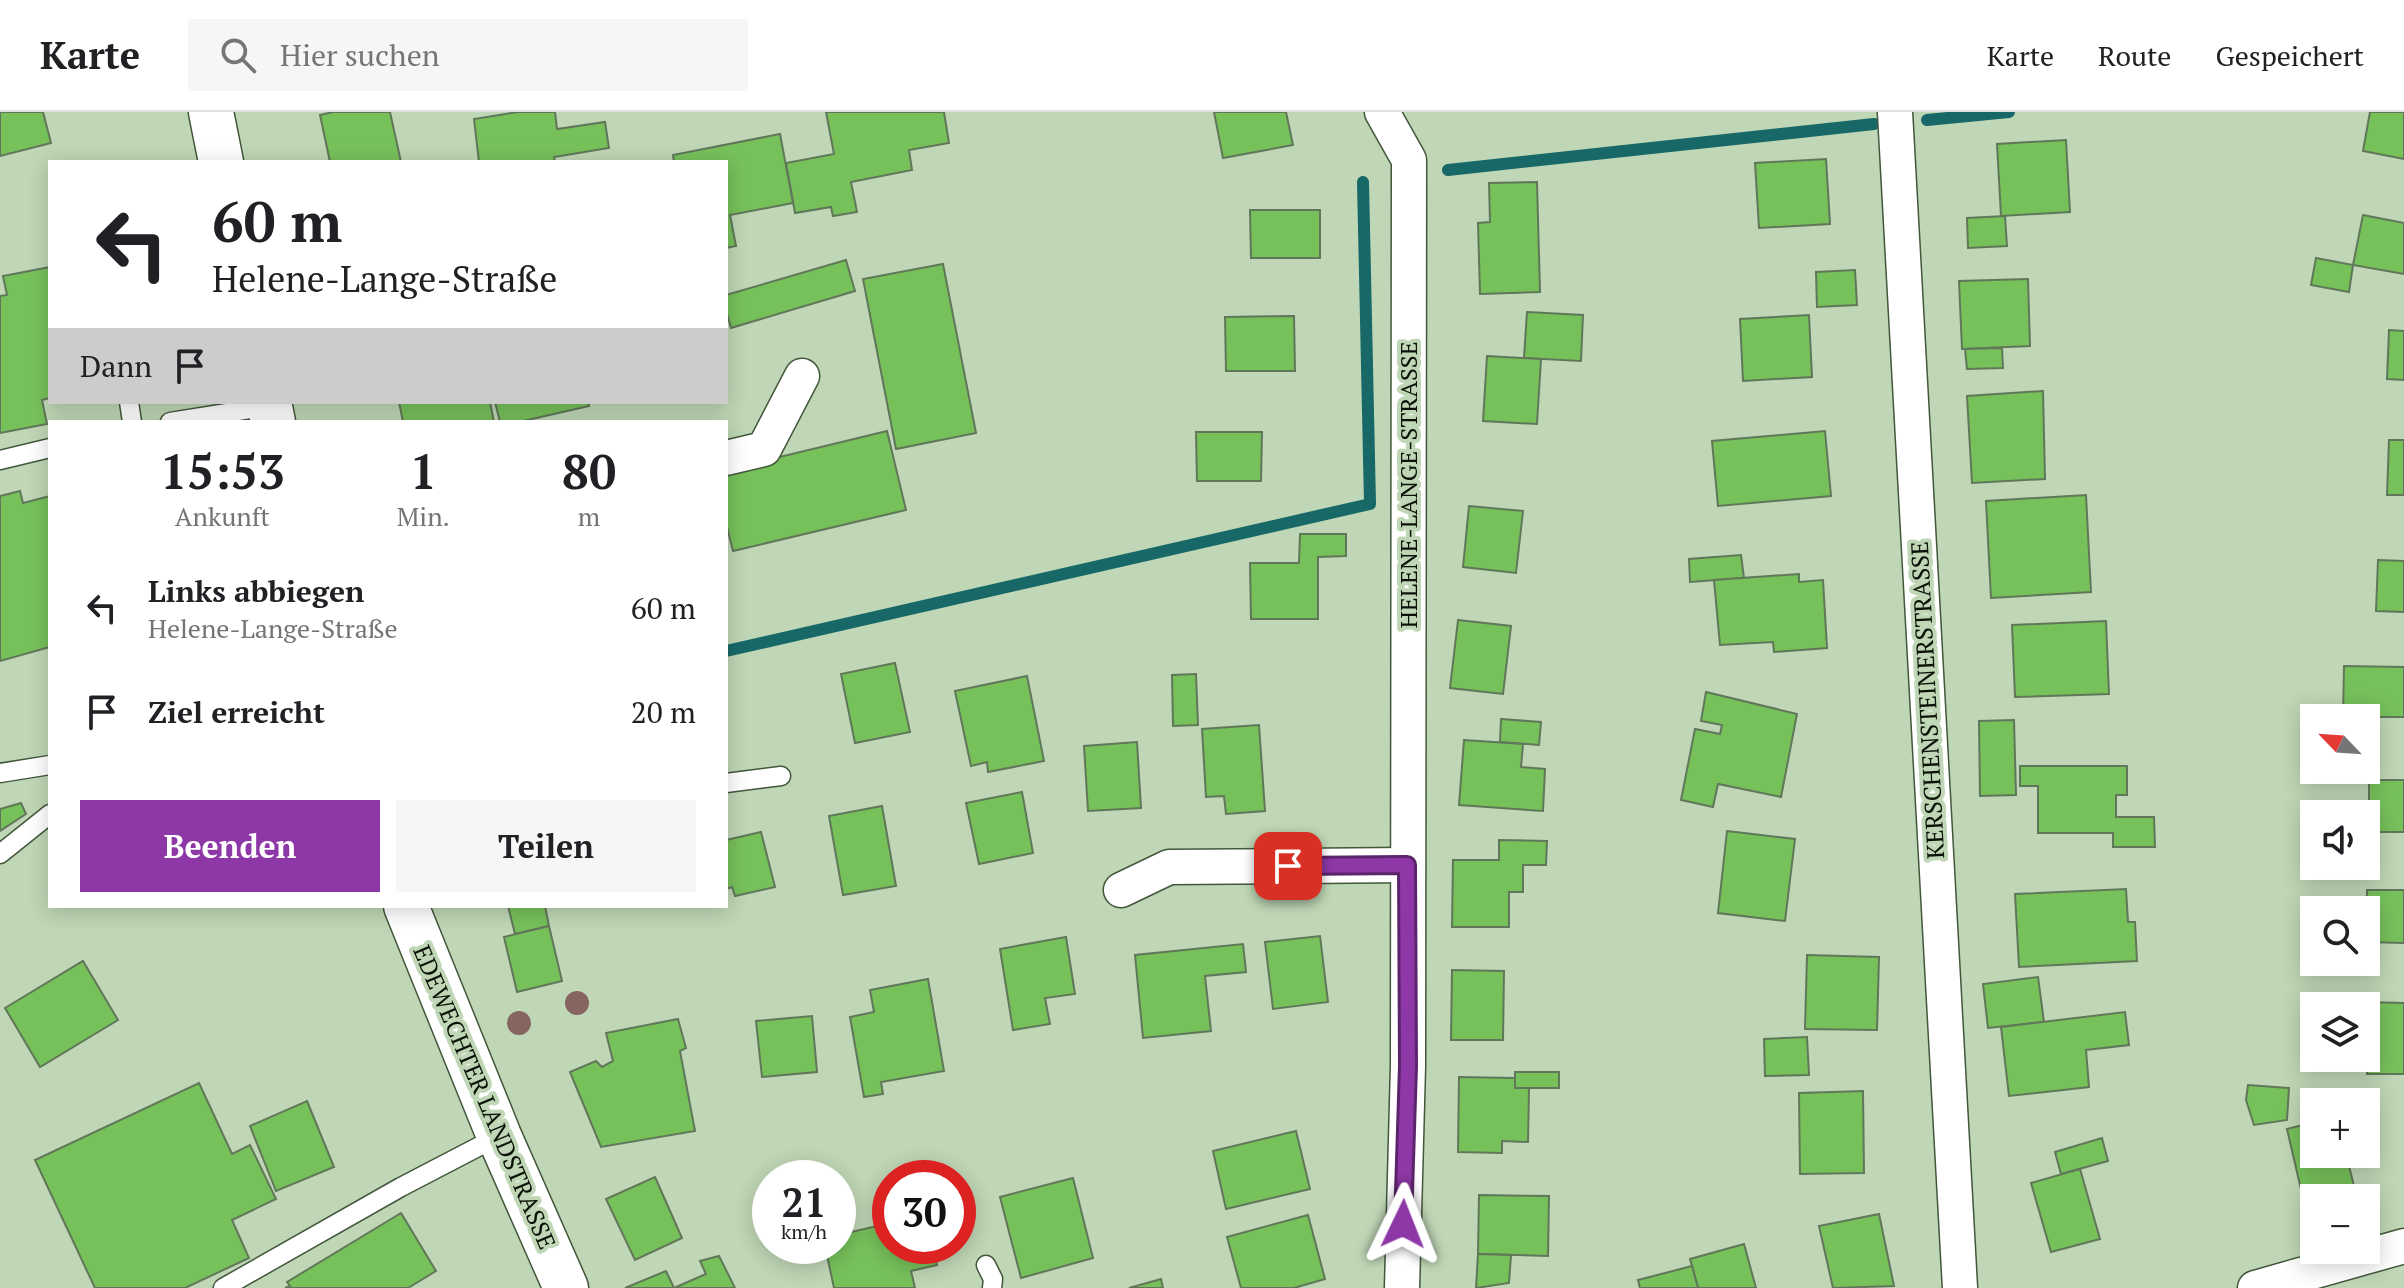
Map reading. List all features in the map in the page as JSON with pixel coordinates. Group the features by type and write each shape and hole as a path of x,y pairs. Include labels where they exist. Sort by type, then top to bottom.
{"main road":[{"path":"211,112 221,160"},
{"name":"EDEWECHTER LANDSTRASSE","path":"407,908 499,1136 566,1288"}],"street":[{"name":"HELENE-LANGE-STRASSE","path":"1382,112 1409,160 1408,1066 1402,1288"},
{"name":"KERSCHENSTEINERSTRASSE","path":"1895,112 1960,1288"},
{"path":"728,458 764,449 802,376"},
{"path":"1121,890 1169,867 1407,865"},
{"path":"2255,1288 2303,1282 2404,1246"}],"lane":[{"path":"187,420 270,410"},
{"path":"0,460 48,448"},
{"path":"0,773 48,765"},
{"path":"728,783 781,776"},
{"path":"0,854 48,816"},
{"path":"223,1288 401,1187 499,1136"},
{"path":"986,1265 993,1279 992,1288"}],"building":[{"path":"0,112 43,112 51,143 0,156"},
{"path":"333,112 390,112 401,160 330,160 320,115"},
{"path":"518,112 555,112 557,129 605,122 609,148 554,157 555,160 479,160 474,119"},
{"path":"826,112 944,112 949,143 909,150 912,170 851,182 857,212 833,216 831,207 795,213 786,163 834,154"},
{"path":"1214,112 1286,112 1293,145 1223,158"},
{"path":"2370,112 2404,112 2404,159 2363,151"},
{"path":"780,134 793,203 730,215 736,246 728,248 728,160 674,160 673,155"},
{"path":"2066,140 2070,212 2001,216 1997,144"},
{"path":"1826,159 1830,224 1759,228 1755,163"},
{"path":"1537,182 1540,292 1480,294 1478,223 1490,222 1489,183"},
{"path":"1250,210 1320,210 1320,258 1251,258"},
{"path":"2363,215 2404,223 2404,274 2353,265"},
{"path":"2005,216 2007,246 1968,248 1967,218"},
{"path":"2316,258 2353,265 2349,292 2311,285"},
{"path":"846,260 855,291 731,328 728,294"},
{"path":"943,264 976,433 896,449 863,279"},
{"path":"48,267 48,398 42,400 47,424 0,433 0,296 7,295 3,276"},
{"path":"1855,270 1857,305 1817,307 1816,272"},
{"path":"2028,279 2030,346 1962,349 1959,281"},
{"path":"1527,312 1583,315 1581,361 1524,358"},
{"path":"1809,315 1812,377 1743,381 1740,319"},
{"path":"1294,316 1295,371 1226,371 1225,317"},
{"path":"2389,330 2404,331 2404,380 2387,379"},
{"path":"2002,348 2003,368 1967,369 1965,349"},
{"path":"1487,356 1541,359 1537,424 1483,421"},
{"path":"2043,391 2045,479 1972,483 1967,396"},
{"path":"399,404 490,404 494,420 403,420"},
{"path":"496,404 589,406 528,420 500,420"},
{"path":"887,431 906,510 733,551 728,531 728,470"},
{"path":"1825,431 1831,496 1718,506 1712,441"},
{"path":"1196,432 1262,432 1261,481 1197,481"},
{"path":"2389,440 2404,440 2404,495 2387,495"},
{"path":"20,491 23,503 48,497 48,648 0,661 0,496"},
{"path":"2086,495 2091,592 1991,598 1986,501"},
{"path":"1469,506 1523,511 1516,573 1463,567"},
{"path":"1300,534 1346,534 1346,556 1318,557 1318,619 1251,619 1250,563 1299,563"},
{"path":"1741,555 1744,578 1690,582 1689,559"},
{"path":"2378,560 2404,561 2404,612 2376,611"},
{"path":"1799,574 1799,582 1823,580 1827,648 1774,652 1773,642 1720,645 1714,580"},
{"path":"1458,620 1511,626 1503,694 1450,688"},
{"path":"2106,621 2109,694 2015,697 2012,625"},
{"path":"895,663 910,732 855,743 841,674"},
{"path":"2344,666 2404,667 2404,717 2380,717 2380,704 2343,704"},
{"path":"1196,674 1198,725 1173,726 1172,675"},
{"path":"1027,676 1044,761 988,772 987,762 971,766 955,691"},
{"path":"1706,692 1797,714 1781,797 1718,784 1713,807 1681,800 1695,729 1720,734 1722,725 1701,721"},
{"path":"1501,719 1541,722 1539,745 1500,742"},
{"path":"2014,720 2016,795 1980,796 1979,721"},
{"path":"1259,725 1265,811 1226,814 1224,796 1206,797 1202,729"},
{"path":"1464,740 1523,744 1521,767 1545,769 1543,811 1459,805"},
{"path":"1137,742 1141,808 1088,811 1084,746"},
{"path":"2020,766 2127,766 2127,795 2116,795 2116,817 2154,817 2155,847 2113,847 2113,833 2038,833 2038,786 2020,786"},
{"path":"2380,780 2404,780 2404,832 2380,832 2380,800 2369,800 2369,784 2380,784"},
{"path":"1022,792 1033,853 979,864 966,803"},
{"path":"21,803 26,814 0,831 0,809"},
{"path":"882,806 896,886 843,895 829,816"},
{"path":"1727,831 1795,839 1785,921 1718,913"},
{"path":"761,832 775,887 735,896 732,887 728,888 728,840"},
{"path":"1499,840 1547,841 1546,865 1523,865 1523,892 1509,892 1509,927 1452,927 1453,860 1499,860"},
{"path":"2126,889 2128,922 2135,922 2137,961 2019,967 2015,894"},
{"path":"2367,890 2404,890 2404,943 2380,942 2380,896 2367,896"},
{"path":"508,908 545,908 549,926 515,934"},
{"path":"549,926 562,981 517,992 504,937"},
{"path":"1320,936 1328,1002 1273,1009 1265,942"},
{"path":"1066,937 1075,994 1045,998 1050,1024 1013,1030 1000,949"},
{"path":"1243,944 1246,972 1205,976 1211,1031 1143,1038 1135,955"},
{"path":"1807,955 1879,957 1877,1030 1805,1029"},
{"path":"83,961 118,1020 40,1067 5,1008"},
{"path":"1452,970 1504,971 1503,1040 1451,1040"},
{"path":"2038,977 2044,1022 1988,1028 1983,984"},
{"path":"928,979 944,1071 881,1082 883,1094 864,1097 850,1017 874,1012 870,990"},
{"path":"2380,1002 2404,1003 2404,1074 2367,1074 2380,1072"},
{"path":"2125,1012 2129,1045 2086,1050 2089,1087 2009,1096 2001,1027"},
{"path":"812,1016 817,1072 762,1077 756,1021"},
{"path":"678,1019 686,1048 680,1051 695,1131 601,1147 570,1072 596,1061 602,1067 613,1061 606,1033"},
{"path":"1807,1037 1809,1075 1765,1076 1764,1039"},
{"path":"1515,1072 1559,1072 1559,1088 1515,1088"},
{"path":"1459,1077 1515,1078 1515,1088 1529,1088 1528,1142 1502,1141 1502,1153 1458,1152"},
{"path":"199,1083 232,1154 250,1145 276,1199 232,1220 249,1258 185,1288 95,1288 35,1160"},
{"path":"2248,1085 2289,1088 2287,1120 2254,1125 2246,1100"},
{"path":"1863,1091 1864,1173 1800,1174 1799,1093"},
{"path":"307,1101 334,1167 276,1191 250,1126"},
{"path":"2300,1126 2300,1168 2350,1168 2354,1184 2300,1185 2287,1129"},
{"path":"1296,1131 1310,1189 1226,1209 1213,1151"},
{"path":"2102,1138 2108,1161 2061,1174 2055,1152"},
{"path":"2080,1169 2100,1239 2051,1252 2031,1183"},
{"path":"655,1177 682,1238 635,1260 606,1199"},
{"path":"1073,1178 1093,1258 1021,1278 1000,1197"},
{"path":"1479,1195 1549,1196 1548,1256 1478,1254"},
{"path":"401,1213 436,1271 408,1288 285,1288 290,1286 287,1282"},
{"path":"1879,1214 1894,1286 1833,1288 1819,1226"},
{"path":"1308,1215 1325,1279 1294,1288 1241,1288 1227,1237"},
{"path":"872,1227 872,1264 937,1265 911,1271 915,1288 834,1288 829,1264 856,1264 856,1231"},
{"path":"1744,1244 1756,1288 1698,1288 1690,1259"},
{"path":"1478,1254 1511,1255 1509,1283 1476,1288"},
{"path":"719,1256 735,1288 674,1288 706,1274 700,1261"},
{"path":"1692,1266 1698,1288 1640,1288 1638,1280"},
{"path":"666,1271 674,1288 625,1288"},
{"path":"1161,1279 1163,1288 1129,1288"}],"waterway":[{"path":"1927,120 2009,112"},
{"path":"1448,170 1874,124"},
{"path":"728,651 1370,504 1363,182"}],"route":[{"path":"1288,866 1407,865 1408,1066 1403,1224"}]}
